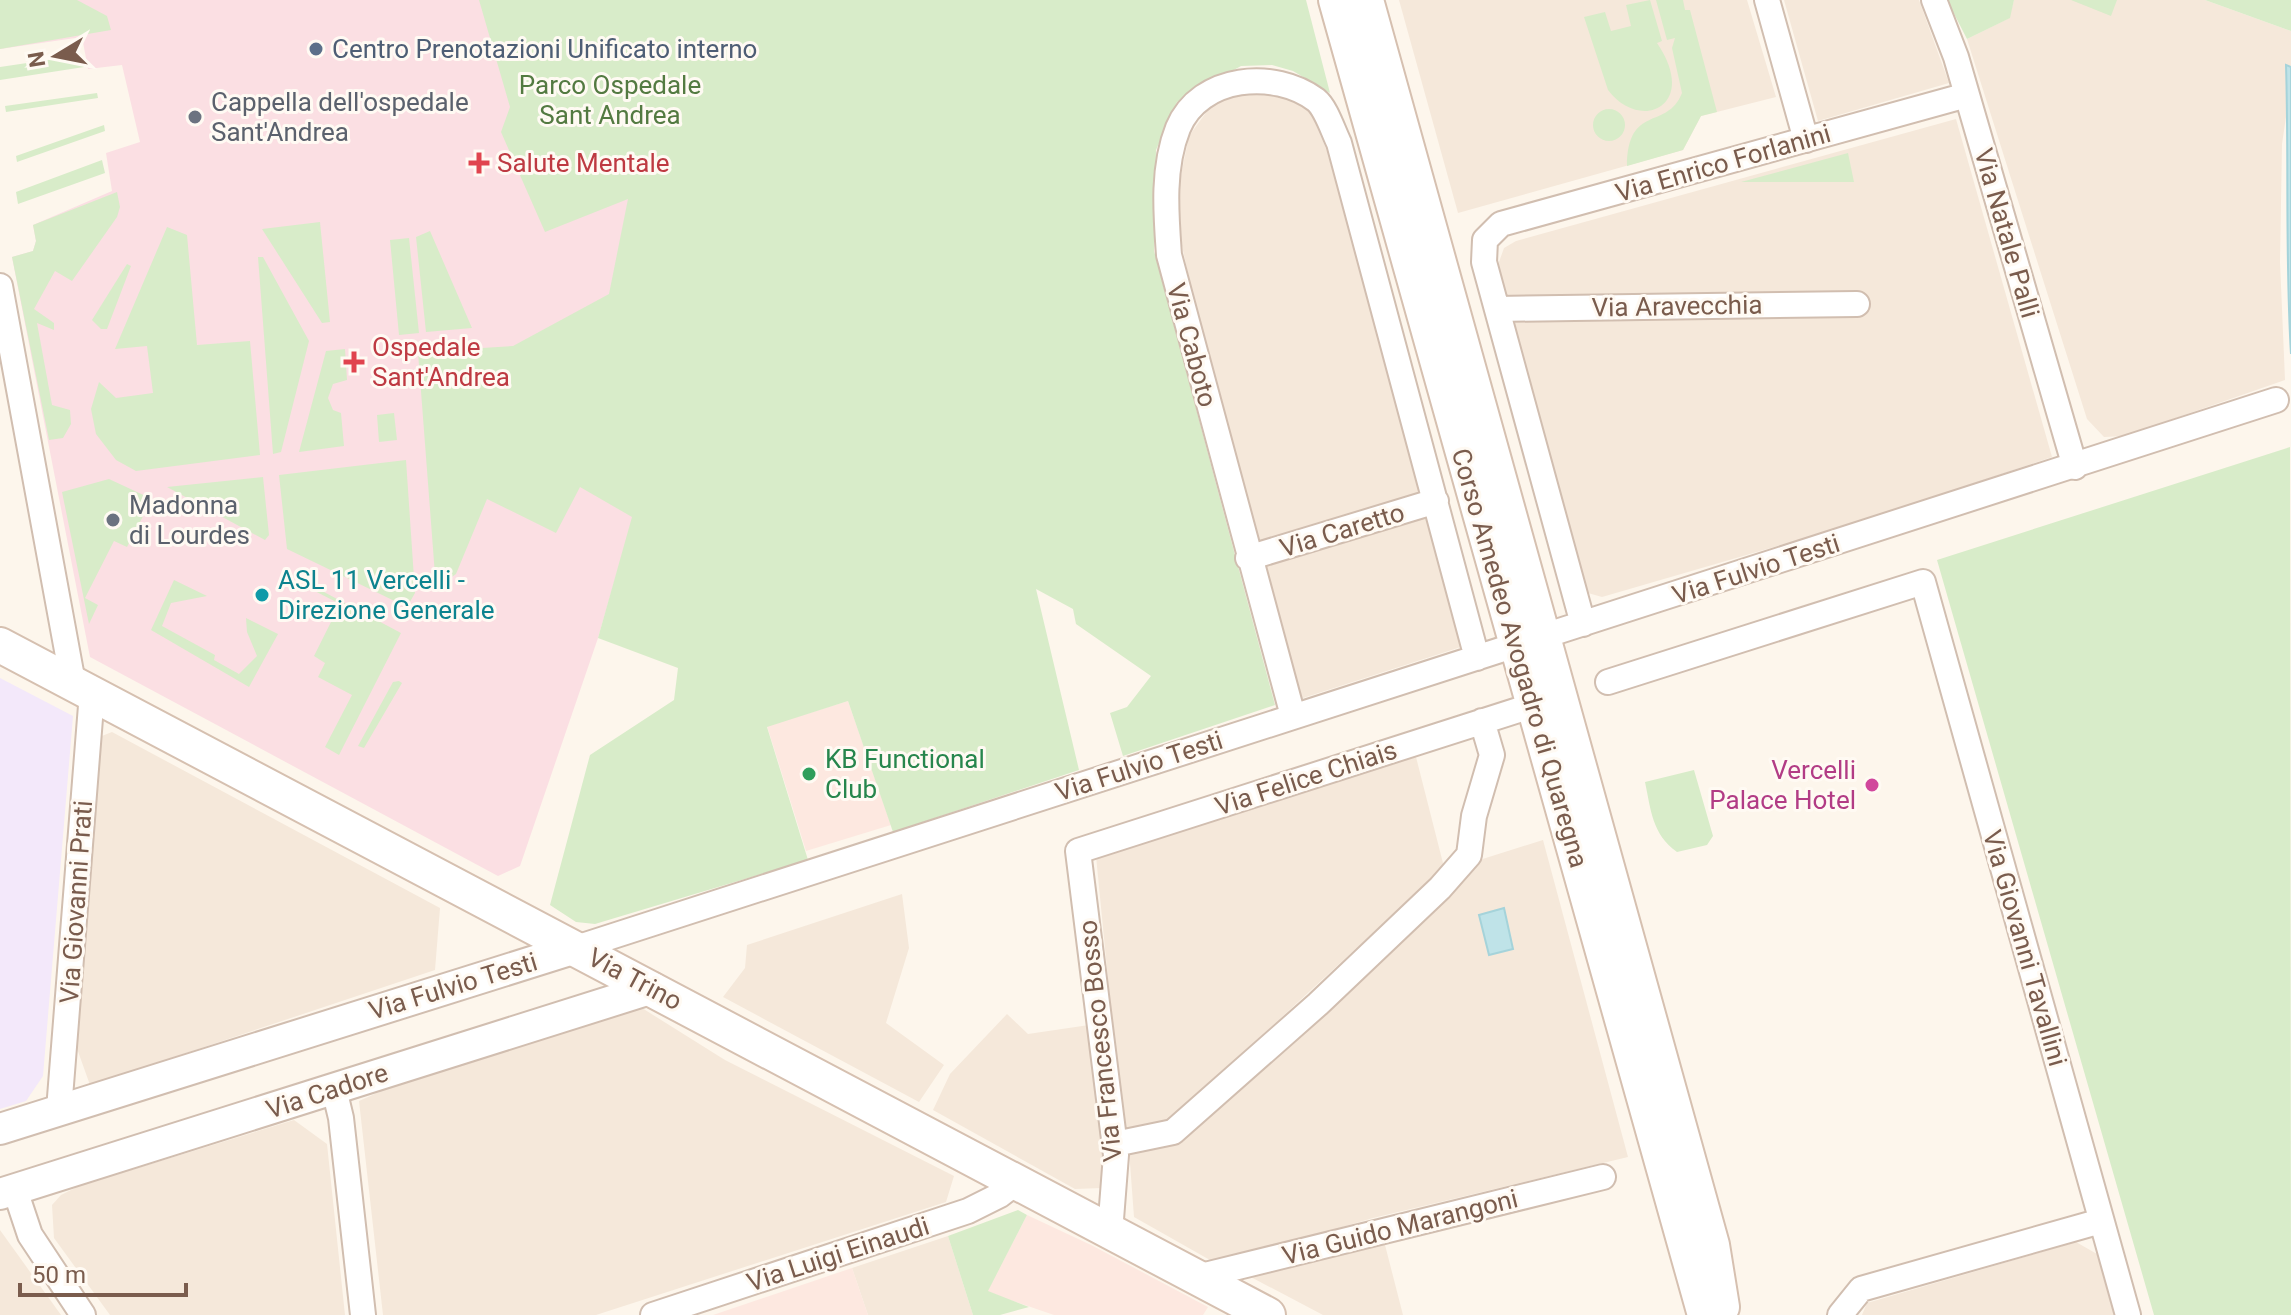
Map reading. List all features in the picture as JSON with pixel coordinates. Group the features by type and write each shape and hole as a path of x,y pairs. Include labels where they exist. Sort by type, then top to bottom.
{"main road":[{"name":"Corso Amedeo Avogadro di Quaregna","path":"1336,0 1712,1245 1723,1315"},
{"name":"Corso Amedeo Avogadro di Quaregna","path":"1366,0 1530,641 1534,705 1705,1315"},
{"name":"Via Trino","path":"0,645 1197,1277 1249,1311"}],"street":[{"path":"1767,0 1806,140"},
{"name":"Via Natale Palli","path":"1934,0 1967,95 2075,467"},
{"name":"Via Caboto","path":"1293,716 1248,558 1169,255 1165,193 1179,126 1204,96 1245,80 1279,81 1318,101"},
{"name":"Via Enrico Forlanini","path":"1497,309 1484,262 1485,240 1501,224 1967,95"},
{"name":"Corso Amedeo Avogadro di Quaregna","path":"1318,101 1339,143 1477,658"},
{"name":"Via Giovanni Prati","path":"0,286 82,688 59,1110"},
{"name":"Via Aravecchia","path":"1497,309 1857,304"},
{"path":"1497,309 1583,624"},
{"name":"Via Fulvio Testi","path":"0,1129 576,948 2276,400"},
{"name":"Via Caretto","path":"1248,558 1436,501"},
{"name":"Via Giovanni Tavallini","path":"1608,682 1923,582 2128,1315"},
{"name":"Via Felice Chiais","path":"1078,851 1534,705"},
{"path":"1115,1144 1173,1132 1318,1004 1440,888 1469,855 1474,816 1492,755 1482,721"},
{"name":"Via Francesco Bosso","path":"1078,851 1115,1144 1110,1232"},
{"name":"Via Cadore","path":"7,1192 653,988"},
{"path":"334,1089 341,1118 363,1315"},
{"name":"Via Guido Marangoni","path":"1197,1277 1603,1177"},
{"name":"Via Luigi Einaudi","path":"653,1315 968,1211 1000,1195 1017,1182"},
{"path":"7,1192 30,1235 83,1315"},
{"path":"1840,1315 1861,1289 2101,1221"}],"shaded area":[{"name":"Ospedale Sant'Andrea","path":"0,0 731,0 633,517 598,638 520,866 498,876 90,657 12,257 33,251 36,241 33,225 112,191 106,153 140,142 122,65 88,69 82,37 0,49"},
{"path":"1399,0 1747,0 1776,97 1701,116 1683,150 1458,213"},
{"path":"1784,0 1919,0 1949,83 1818,121"},
{"path":"2014,0 2205,0 2291,31 2291,83 2282,144 2280,262 2285,380 2124,436 2104,437 2087,419 1967,39 2009,18"},
{"path":"1275,91 1310,111 1327,151 1422,493 1257,545 1211,381 1181,241 1179,185 1189,136 1210,107 1240,92"},
{"path":"1956,119 2052,457 1863,521 1602,597 1588,593 1500,279 1499,262 1504,248 1516,241"},
{"path":"1429,513 1464,646 1300,699 1261,562"},
{"path":"0,678 73,716 43,1076 26,1101 0,1109"},
{"path":"848,701 891,825 806,851 767,726"},
{"path":"112,732 440,908 435,970 90,1085 75,1043 102,736"},
{"path":"1416,757 1444,867 1177,1114 1156,1128 1123,1133 1096,856"},
{"path":"1543,840 1628,1157 1373,1218 1217,1264 1134,1217 1129,1150 1177,1140 1470,863"},
{"path":"902,894 909,948 886,1023 944,1065 919,1102 723,997 745,968 747,945"},
{"path":"634,1003 725,1060 954,1176 946,1202 596,1315 383,1315 359,1101 446,1062"},
{"path":"1007,1014 1028,1034 1089,1025 1105,1172 1102,1188 1075,1189 933,1110 950,1074"},
{"path":"294,1120 327,1144 345,1315 110,1315 54,1238 52,1205 61,1195 79,1186"},
{"path":"1027,1215 1208,1307 1203,1315 1054,1315 987,1292"},
{"path":"0,1230 61,1315 0,1315"},
{"path":"948,1236 973,1315 868,1315 852,1268"},
{"path":"1384,1241 1403,1315 1323,1315 1247,1275"},
{"path":"2076,1242 2097,1254 2114,1315 1862,1315 1867,1303"},
{"path":"852,1268 868,1315 713,1315"}],"green space":[{"path":"0,0 77,0 107,16 111,30 0,49"},
{"name":"Parco Ospedale Sant Andrea","path":"479,0 1306,0 1330,93 1293,71 1272,65 1241,66 1177,102 1156,150 1154,251 1275,705 1123,756 1110,713 1127,707 1151,676 1076,624 1073,609 1036,589 1079,770 893,832 848,701 767,727 808,860 595,924 576,922 550,905 590,755 674,700 678,668 598,638 632,517 580,487 556,533 487,499 456,574 436,588 418,352 513,346 609,294 628,199 545,232 501,132 510,107"},
{"path":"1650,0 1662,41 1657,43 1669,65 1672,83 1669,97 1661,106 1649,111 1635,110 1621,103 1608,90 1584,17 1605,12 1611,31 1631,26 1626,5"},
{"path":"1656,0 1683,0 1685,10 1690,10 1717,112 1701,116 1683,150 1627,166 1634,133 1641,125 1667,112 1682,93 1672,48 1675,38 1667,40"},
{"path":"1947,0 2014,0 2010,18 1967,39"},
{"path":"2071,0 2117,0 2111,16"},
{"path":"2205,0 2291,0 2291,31"},
{"path":"81,55 84,67 0,80 0,67"},
{"path":"97,93 98,98 6,112 5,106"},
{"path":"1609,109 1620,114 1625,125 1620,136 1609,141 1598,136 1593,125 1598,114"},
{"path":"104,125 105,131 17,162 16,156"},
{"path":"1848,153 1854,182 1741,182"},
{"path":"102,160 105,173 18,204 16,192"},
{"path":"117,192 120,207 117,217 72,281 55,271 34,309 54,323 54,330 37,323 52,405 70,410 71,424 63,438 49,440 12,257 33,251 36,241 33,225"},
{"path":"320,222 330,322 322,323 262,229"},
{"path":"167,227 187,235 197,345 250,341 260,455 136,471 116,460 96,434 91,409 99,382 116,398 153,393 147,346 115,349"},
{"path":"430,231 472,328 426,332 416,237"},
{"path":"409,238 419,333 399,335 390,240"},
{"path":"258,257 263,257 309,341 281,452 273,454"},
{"path":"127,264 131,266 107,329 101,329 92,320"},
{"path":"345,349 347,380 333,384 328,398 333,410 341,413 344,446 299,452 326,351"},
{"path":"394,413 397,440 379,442 377,415"},
{"path":"2290,447 2291,1315 2154,1315 1937,560"},
{"path":"406,460 415,593 407,607 287,549 279,475"},
{"path":"263,477 269,535 265,540 167,487"},
{"path":"109,479 152,499 127,547 114,541 85,598 98,605 89,624 62,492"},
{"path":"174,580 207,596 171,603 162,626 215,655 214,660 239,674 257,656 247,632 246,618 278,634 249,687 151,630"},
{"path":"309,584 401,633 339,755 325,747 352,695 318,677 325,663 314,656 340,604 307,587"},
{"path":"393,682 402,683 364,748 358,746"},
{"path":"1694,770 1713,836 1707,845 1677,852 1657,829 1645,782"},
{"path":"1018,1210 1027,1215 988,1291 1029,1307 1000,1315 973,1315 948,1236"}],"water":[{"path":"2286,65 2291,67 2291,354 2288,282"},
{"path":"1504,908 1513,949 1489,955 1479,915"}],"place":[{"name":"Centro Prenotazioni Unificato interno","path":"316,49"},
{"name":"Cappella dell'ospedale Sant'Andrea","path":"195,117"},
{"name":"Salute Mentale","path":"479,163"},
{"name":"Ospedale Sant'Andrea","path":"354,362"},
{"name":"Madonna di Lourdes","path":"113,520"},
{"name":"ASL 11 Vercelli - Direzione Generale","path":"262,595"},
{"name":"KB Functional Club","path":"809,774"},
{"name":"Vercelli Palace Hotel","path":"1872,785"}]}
